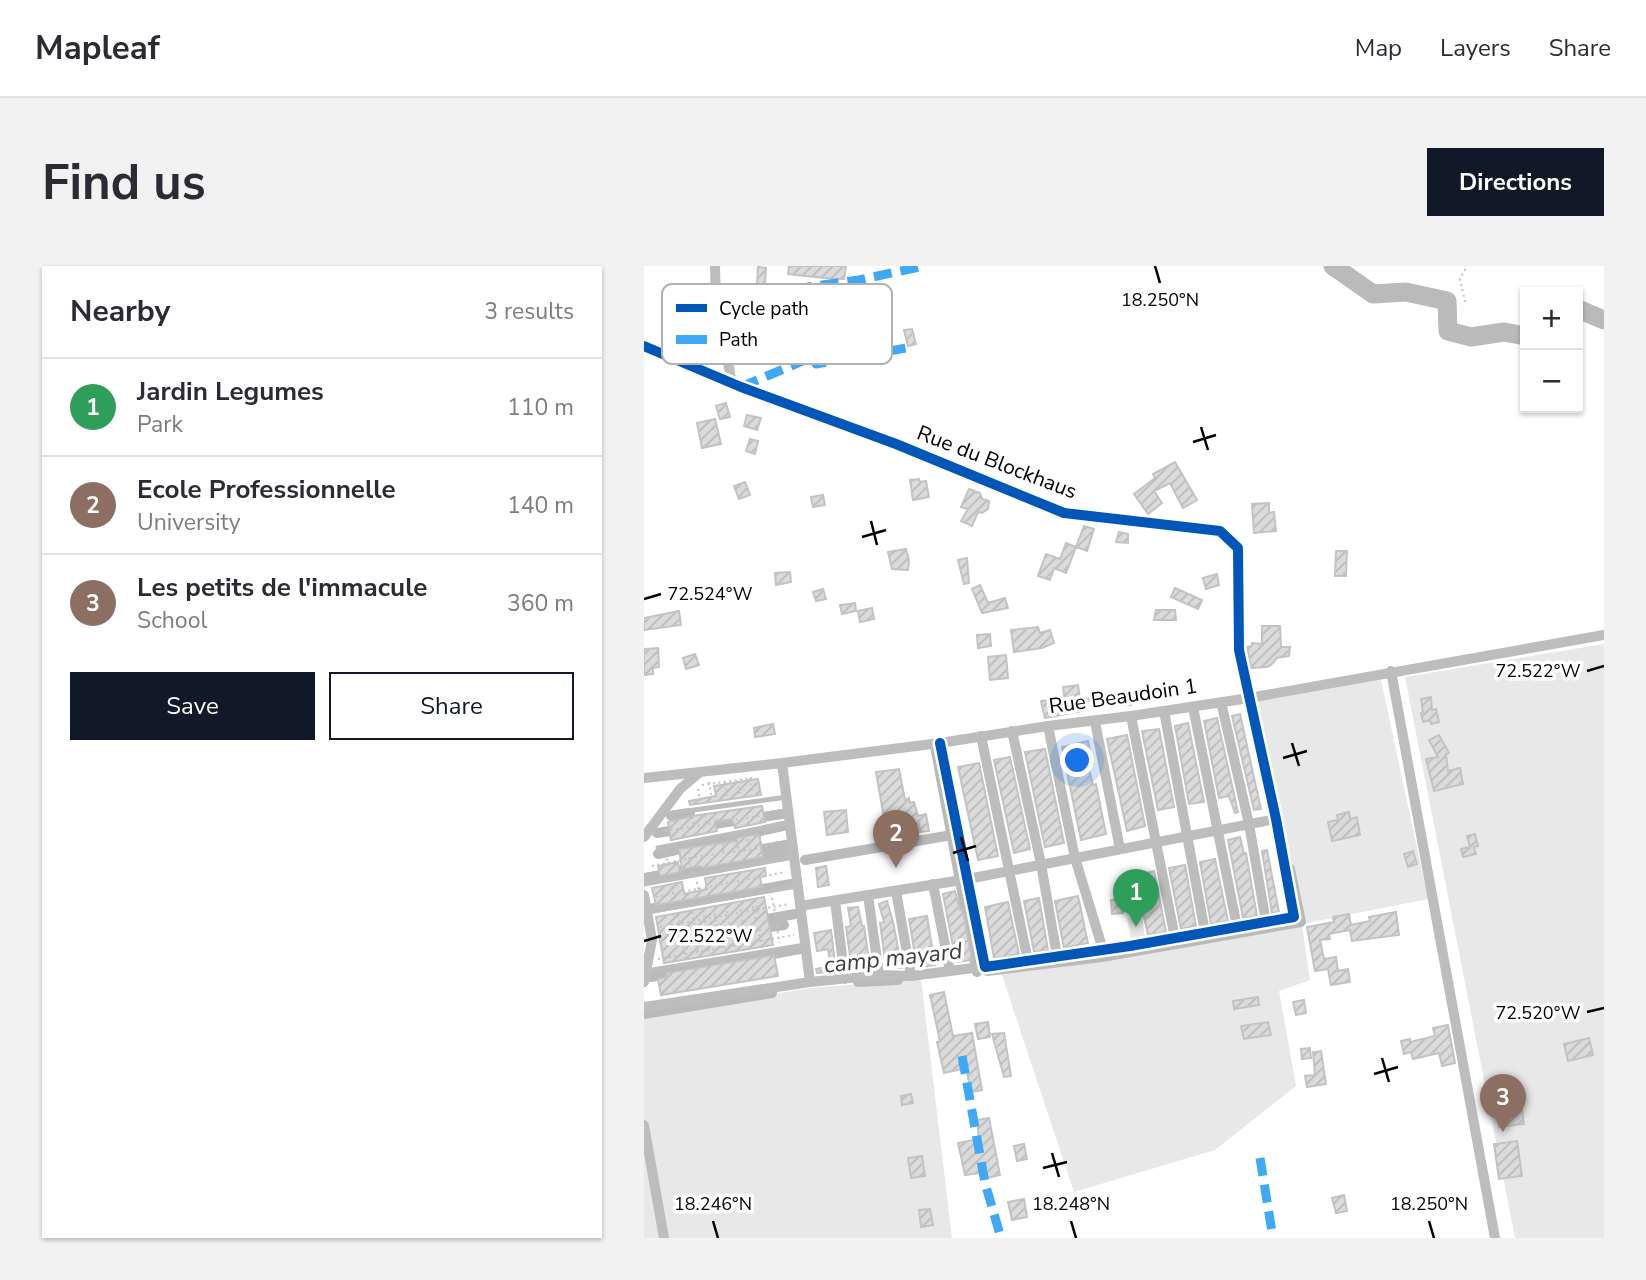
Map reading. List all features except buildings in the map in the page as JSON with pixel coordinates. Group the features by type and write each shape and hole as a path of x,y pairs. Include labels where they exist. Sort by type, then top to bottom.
{"street":[{"path":"715,266 715,284"},
{"name":"Rue du Blockhaus","path":"644,346 662,354"},
{"name":"Rue du Blockhaus","path":"687,364 896,444 1064,513 1220,531 1238,548 1238,650 1276,819 1294,917 1266,922"},
{"path":"728,364 732,383"},
{"name":"Rue Beaudoin 1","path":"644,778 782,763 1048,726 1095,722 1249,698 1604,635"},
{"path":"1391,671 1496,1238"},
{"path":"644,1007 810,982 879,975 911,975 1027,961 1266,922 1249,824 1222,702"},
{"path":"1193,707 1237,927"},
{"path":"1164,711 1205,932"},
{"path":"1131,716 1175,937"},
{"path":"1095,722 1120,849"},
{"path":"1048,726 1076,858 1103,950"},
{"path":"1012,731 1041,864 1057,956"},
{"path":"981,736 1027,961"},
{"path":"940,743 980,967"},
{"path":"782,763 797,905 810,982"},
{"path":"644,837 680,789 702,771"},
{"path":"797,905 1009,871 1276,819"},
{"path":"933,884 950,971"},
{"path":"896,891 911,975"},
{"path":"868,895 879,975"},
{"path":"644,897 652,940 647,971"},
{"path":"835,901 845,979"},
{"path":"644,1125 664,1238"}],"lane":[{"path":"672,813 787,797"},
{"path":"658,848 790,823"},
{"path":"644,884 670,875 683,877 693,872 794,857"},
{"path":"647,912 797,886"},
{"path":"647,971 805,945"}],"path":[{"path":"1465,302 1460,279 1466,266"},
{"path":"750,773 753,801"},
{"path":"701,807 698,785 762,776"},
{"path":"737,778 741,802"},
{"path":"724,780 728,804"},
{"path":"709,783 717,823"},
{"path":"704,811 706,825"},
{"path":"692,813 694,827"},
{"path":"665,831 781,813"},
{"path":"759,832 762,848"},
{"path":"747,834 750,851"},
{"path":"736,837 739,853"},
{"path":"652,866 750,851 785,838"},
{"path":"722,840 724,854"},
{"path":"687,848 701,900"},
{"path":"666,852 676,904"},
{"path":"766,862 768,876"},
{"path":"734,868 738,882"},
{"path":"644,897 789,872"},
{"path":"683,877 684,892"},
{"path":"771,893 776,917"},
{"path":"753,896 758,921"},
{"path":"738,899 743,923"},
{"path":"725,901 730,926"},
{"path":"713,904 717,928"},
{"path":"650,929 797,905"},
{"path":"702,906 707,930"},
{"path":"691,908 696,932"},
{"path":"677,911 682,935"},
{"path":"777,926 780,948"},
{"path":"759,929 763,951"},
{"path":"744,931 748,954"},
{"path":"732,934 735,956"},
{"path":"647,971 685,954 798,934"},
{"path":"720,935 723,958"},
{"path":"707,937 711,960"},
{"path":"695,939 700,962"},
{"path":"682,942 687,964"}],"shaded area":[{"path":"1604,644 1604,1238 1515,1238 1405,677"},
{"path":"1381,680 1428,899 1302,924 1310,980 1279,991 1296,1086 1215,1150 1074,1192 1001,972 1302,921 1258,701"},
{"path":"1142,915 1145,937 1131,939 1127,918"},
{"path":"921,979 952,1238 644,1238 644,1016 811,988"}],"waterway":[{"path":"1333,266 1373,294 1406,292 1447,301 1448,331 1471,337 1504,332 1520,335"},
{"path":"1583,311 1604,320"},
{"path":"935,746 977,972"},
{"path":"671,816 690,813"},
{"path":"701,826 782,814"},
{"path":"658,854 783,826"},
{"path":"657,833 682,829"},
{"path":"805,860 952,835"},
{"path":"750,851 786,845"},
{"path":"686,871 751,861 787,852"},
{"path":"644,878 691,869 694,860 700,858"},
{"name":"camp mayard","path":"987,971 1102,957 1301,922 1290,869"},
{"path":"649,909 791,884"},
{"path":"756,921 795,914"},
{"path":"756,929 784,925"},
{"path":"651,977 800,949"},
{"name":"camp mayard","path":"858,982 898,980"},
{"name":"camp mayard","path":"644,1014 772,993"}],"marked path":[{"path":"830,284 924,266"},
{"path":"892,351 912,347"},
{"path":"741,387 795,364"},
{"path":"962,1056 985,1183 1001,1238"},
{"path":"1260,1158 1273,1238"}],"cycle path":[{"path":"644,346 662,354"},
{"path":"687,364 896,444 1064,513 1220,531 1238,548 1239,650 1276,819 1294,917 1130,946 985,967 940,743"}],"place":[{"name":"Ecole Professionnelle","path":"896,868"},
{"name":"Jardin Legumes","path":"1136,927"},
{"name":"Les petits de l'immacule","path":"1503,1132"}]}
